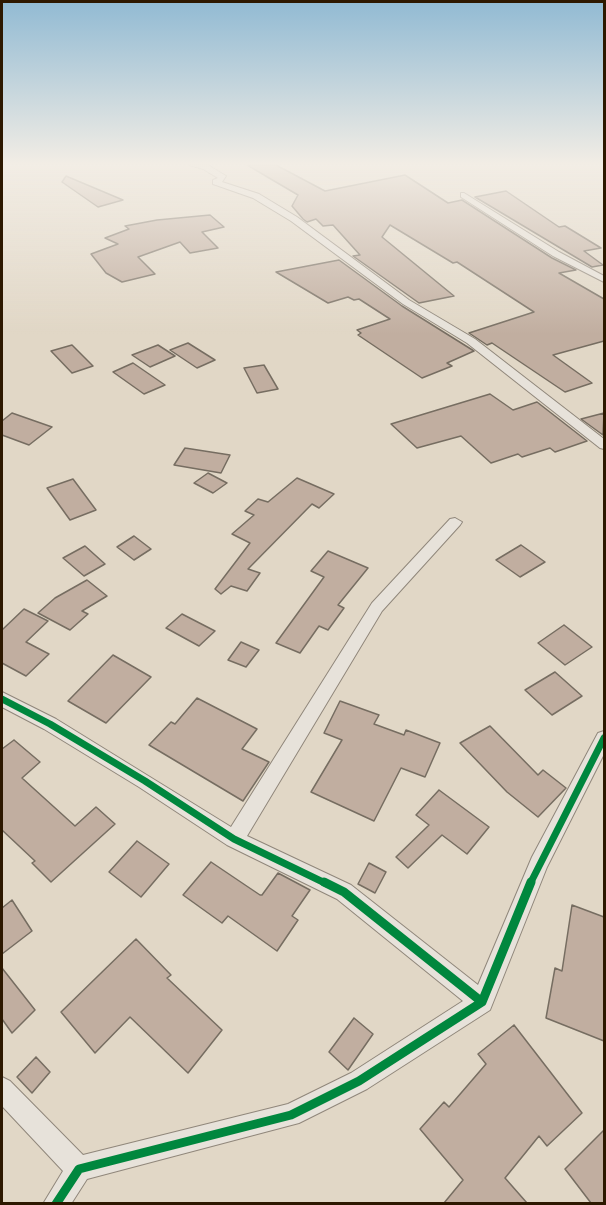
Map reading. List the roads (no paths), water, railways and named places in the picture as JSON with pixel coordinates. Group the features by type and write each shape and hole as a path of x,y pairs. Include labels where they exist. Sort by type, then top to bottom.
{"street":[{"path":"297,221 406,302 471,341 604,445"},
{"path":"505,221 556,254 604,279"},
{"path":"234,839 377,607 455,522"},
{"path":"2,699 50,724 145,781 234,839 344,892 482,1002"},
{"path":"56,1203 79,1169 291,1115 359,1081 482,1002 539,863 604,738"},
{"path":"2,1089 79,1169"}]}
